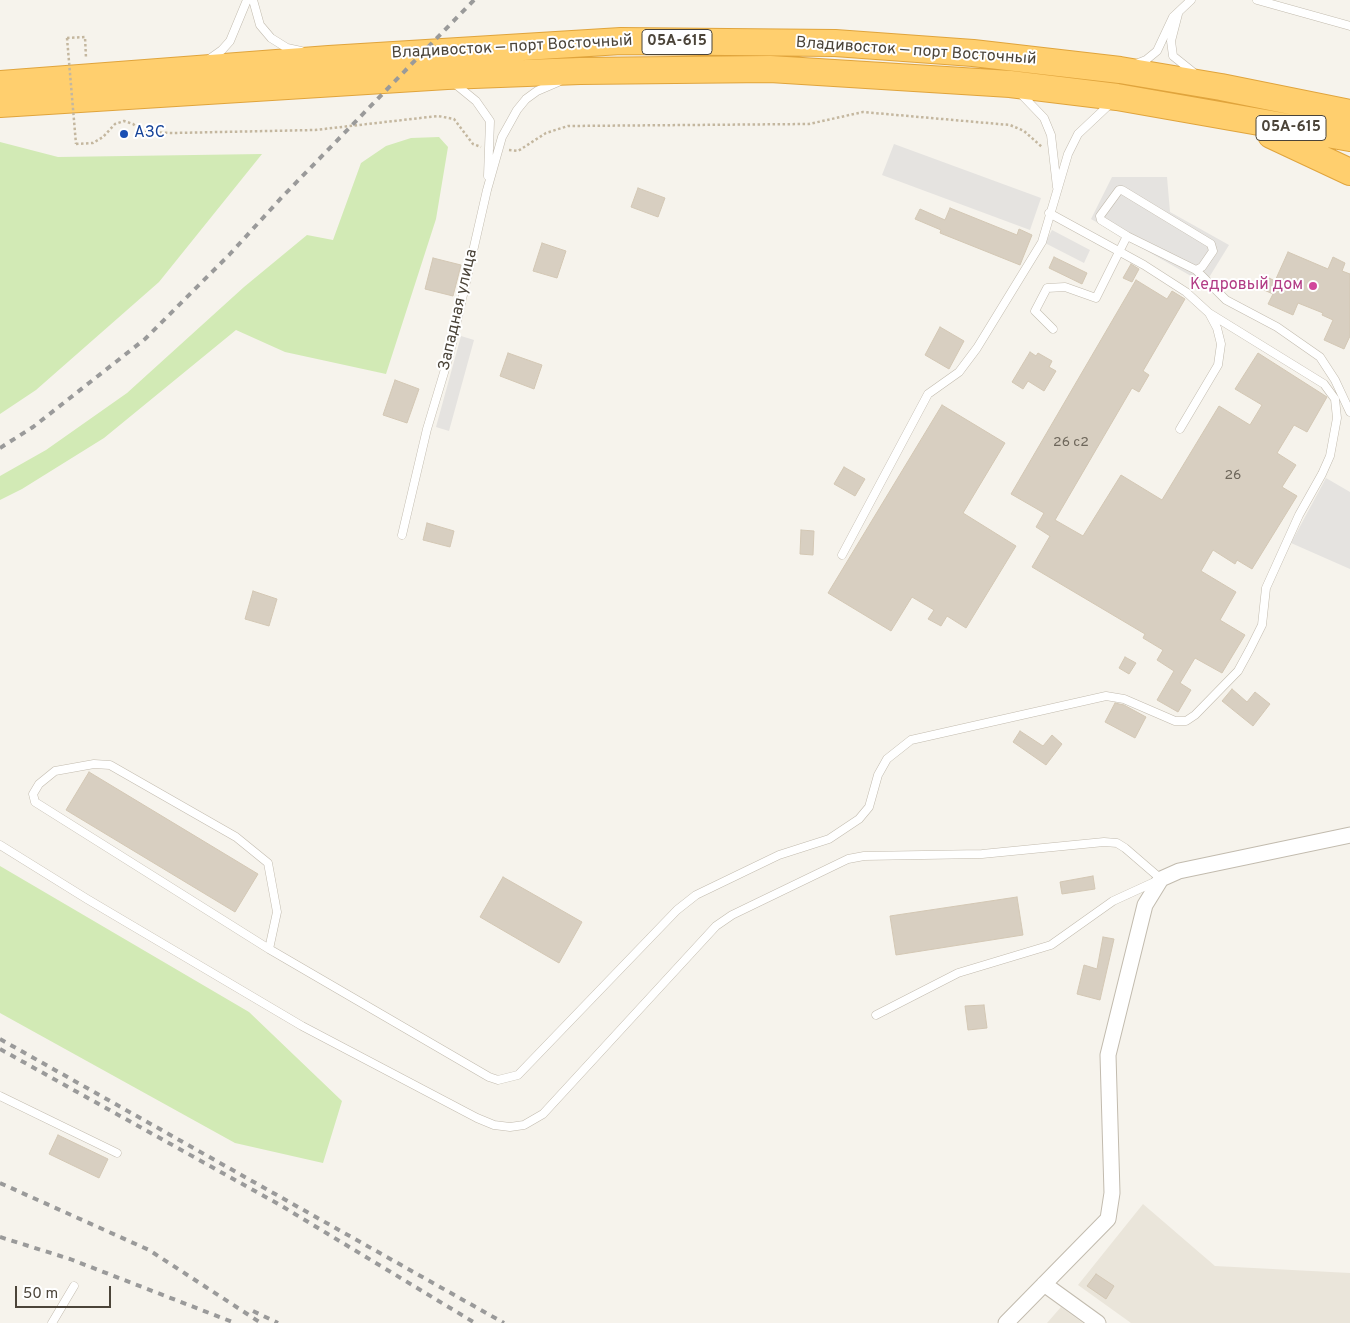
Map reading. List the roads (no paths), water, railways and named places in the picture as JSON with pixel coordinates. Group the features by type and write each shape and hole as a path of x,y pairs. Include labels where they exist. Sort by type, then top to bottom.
{"highway":[{"name":"Владивосток — порт Восточный","path":"0,84 193,68 622,41 835,43 973,53 1120,70 1221,87 1350,113"},
{"name":"Владивосток — порт Восточный","path":"0,104 447,76 580,71 770,68 1010,84 1117,97 1350,138"},
{"path":"1231,118 1307,150 1350,172"}],"street":[{"path":"1006,1323 1108,1220 1112,1193 1108,1055 1145,905 1162,879 1179,871 1350,835"},
{"path":"1044,1284 1098,1323"}],"lane":[{"path":"193,68 214,57 230,41 248,0"},
{"path":"253,0 260,25 271,38 287,48 329,59"},
{"path":"1120,70 1153,56 1161,47 1170,23 1191,0"},
{"path":"1257,0 1350,26"},
{"path":"1178,13 1171,41 1173,56 1187,70 1221,87"},
{"name":"Западная улица","path":"402,535 427,429 449,356 487,190 508,124 526,99 537,91 580,71"},
{"name":"Западная улица","path":"447,76 476,101 488,116 491,131 487,190"},
{"path":"1010,84 1044,118 1050,135 1057,189"},
{"path":"842,555 928,394 959,372 977,348 1042,242 1049,213 1068,154 1078,134 1117,97"},
{"path":"1196,270 1202,267 1213,251 1211,244 1130,194 1118,190 1100,216 1101,220 1127,236 1196,270 1226,300 1277,327 1309,347 1320,357 1335,380 1350,412"},
{"path":"269,949 276,912 268,863 236,837 110,765 94,764 54,772 38,784 33,794 35,802 269,949 489,1077 498,1080 518,1075 678,910 696,895 779,855 829,840 859,819 869,808 878,775 887,759 911,740 1106,696 1124,699 1175,721 1186,721 1195,715 1238,671 1262,625 1266,588 1299,515 1330,456 1337,418 1335,399 1324,384 1209,313 1186,292 1119,251 1049,213"},
{"path":"1053,329 1035,311 1047,288 1065,287 1096,298 1127,236"},
{"path":"1180,429 1218,365 1221,344 1217,328 1209,313"},
{"path":"0,845 87,899 302,1026 477,1118 494,1125 510,1127 524,1125 543,1114 716,926 732,915 848,859 864,856 982,854 1104,842 1117,843 1125,848 1162,879 1113,901 1051,945 958,973 876,1015"},
{"path":"0,1096 117,1153"},
{"path":"52,1323 74,1286"}],"railway":[{"path":"0,448 33,427 145,339 229,255 283,196 474,0"},
{"path":"0,1039 504,1323"},
{"path":"0,1049 280,1205 475,1323"},
{"path":"0,1183 149,1250 261,1323"},
{"path":"0,1237 70,1259 235,1323"},
{"path":"253,1311 278,1323"}],"place":[{"name":"АЗС","path":"124,134"},
{"name":"Кедровый дом","path":"1313,286"}]}
